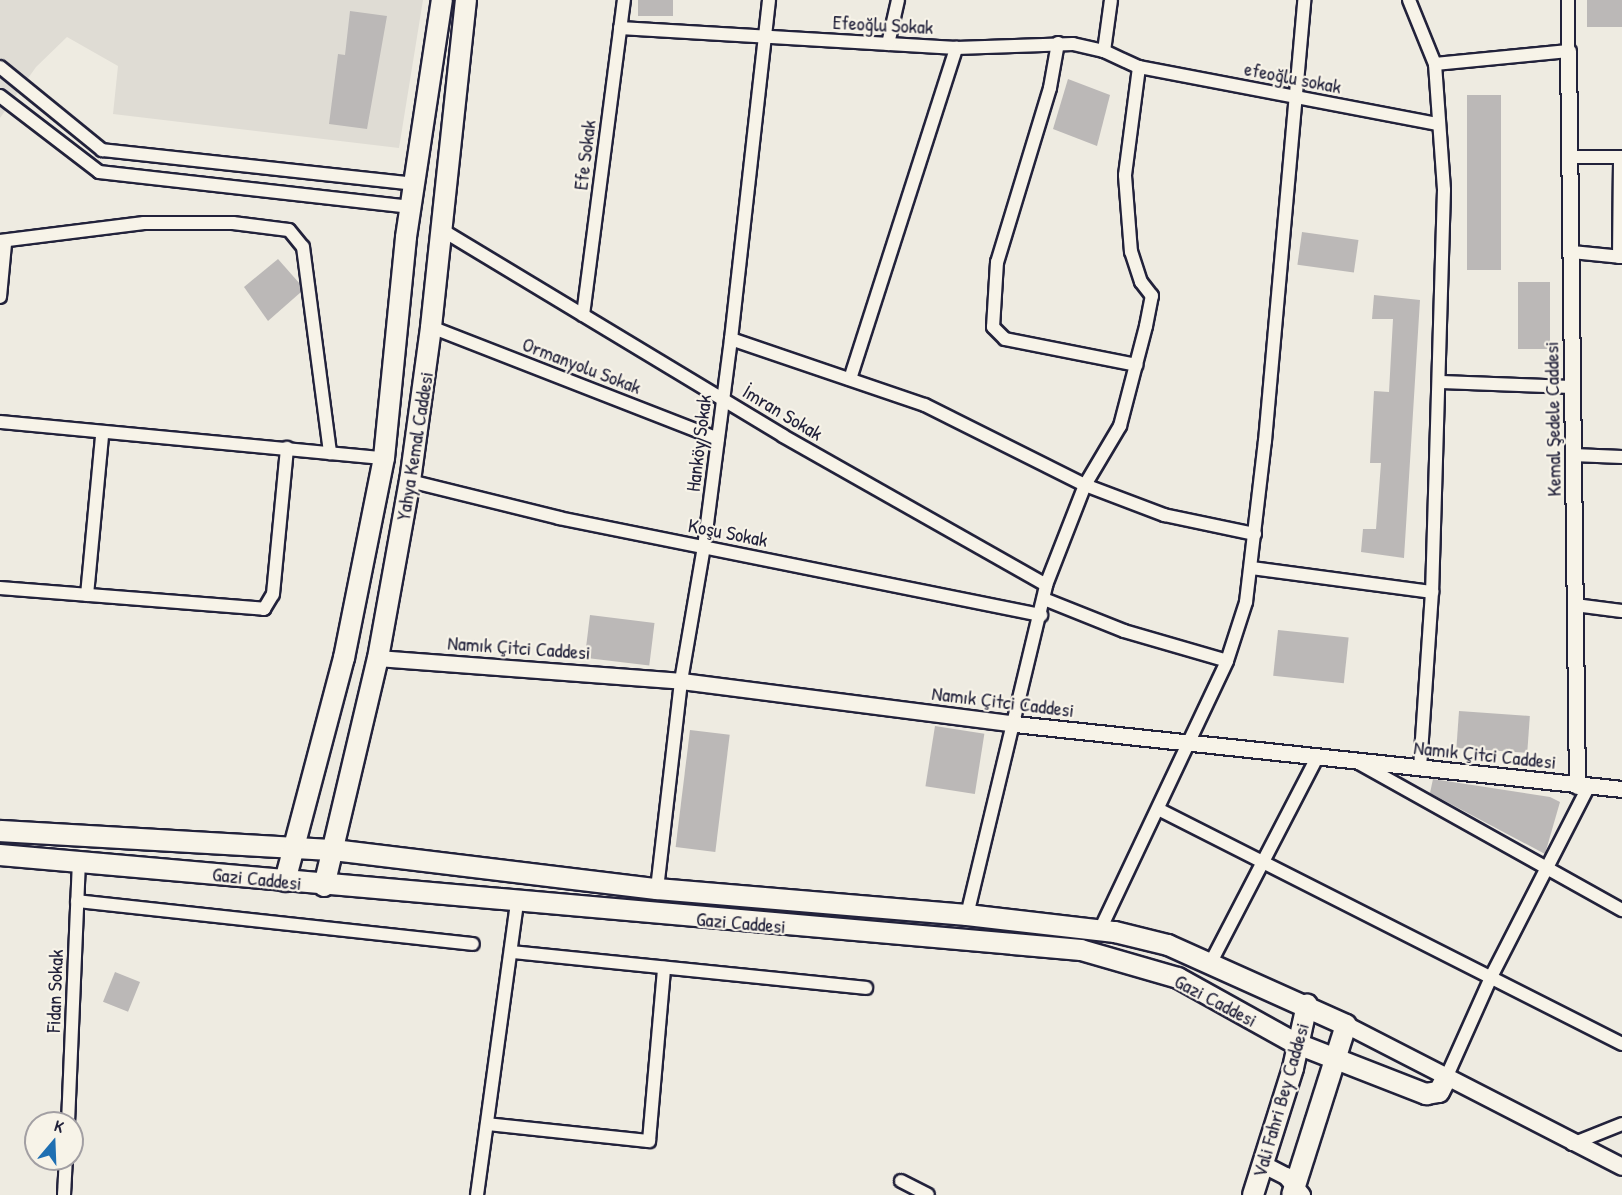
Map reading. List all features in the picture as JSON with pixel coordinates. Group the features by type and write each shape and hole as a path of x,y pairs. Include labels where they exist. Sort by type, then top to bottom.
{"main road":[{"name":"Yahya Kemal Caddesi","path":"285,880 344,658 384,458 411,207 442,0"},
{"name":"Yahya Kemal Caddesi","path":"324,886 378,658 410,481 431,327 466,0"},
{"name":"Gazi Caddesi","path":"0,831 293,851 333,850 657,889 967,915 1100,930 1168,945 1307,1005 1572,1144 1622,1167"},
{"name":"Gazi Caddesi","path":"0,855 517,903 1081,950 1178,978 1295,1042 1426,1094 1438,1092 1446,1078"},
{"name":"Vali Fahri Bey Caddesi","path":"1252,1195 1264,1165 1293,1068 1295,1042 1307,1005"},
{"path":"1264,1165 1297,1192 1346,1025"}],"street":[{"name":"Efe Sokak","path":"583,315 624,0"},
{"name":"Hanköy Sokak","path":"657,889 681,681 704,547 731,339 770,0"},
{"path":"888,44 898,0"},
{"path":"1104,51 1111,0"},
{"path":"1100,930 1227,661 1252,568 1293,98 1304,0"},
{"path":"1409,0 1435,64 1444,190 1441,382 1432,592 1420,768"},
{"path":"1435,64 1568,51 1568,0"},
{"name":"Efeoğlu Sokak","path":"620,28 956,48 1058,44 1104,51 1139,67"},
{"path":"1058,44 1050,88 997,262 993,327 1005,339 1136,365"},
{"path":"850,378 956,48"},
{"name":"Kemal Şedele Caddesi","path":"1568,51 1575,605 1582,787"},
{"path":"0,67 102,150 414,184"},
{"path":"967,915 1015,724 1046,585 1085,485 1120,426 1152,296 1141,282 1131,252 1125,175 1139,67"},
{"name":"efeoğlu sokak","path":"1139,67 1439,124"},
{"path":"0,96 99,172 411,207"},
{"path":"1569,157 1621,158 1621,257 1572,252"},
{"path":"0,297 3,242 82,228 144,223 233,223 289,230 303,247 330,453"},
{"name":"İmran Sokak","path":"442,230 723,400 1046,585"},
{"name":"Ormanyolu Sokak","path":"431,327 718,439"},
{"path":"731,339 925,405 1085,485 1164,516 1255,534"},
{"path":"1441,382 1572,387"},
{"path":"0,422 102,435 287,448 384,458"},
{"path":"87,595 102,435"},
{"path":"0,588 264,609 275,585 287,448"},
{"path":"1573,455 1622,457"},
{"name":"Koşu Sokak","path":"410,481 704,547 1041,615"},
{"path":"1252,568 1432,592"},
{"path":"1044,599 1124,631 1227,661"},
{"path":"1575,605 1622,611"},
{"name":"Namık Çitci Caddesi","path":"378,658 681,681 1015,724 1582,787 1622,789"},
{"path":"1210,964 1265,863 1318,756"},
{"path":"1356,761 1622,910"},
{"path":"1446,1078 1492,975 1582,787"},
{"path":"1158,810 1492,975 1622,1044"},
{"name":"Fidan Sokak","path":"68,1111 79,862"},
{"path":"77,901 473,944"},
{"path":"477,1195 517,903"},
{"path":"512,952 866,988"},
{"path":"487,1124 649,1141 664,968"},
{"path":"1572,1144 1622,1124"},
{"path":"64,1195 65,1171"},
{"path":"901,1181 928,1195"}],"shaded area":[{"path":"0,0 423,0 399,148 113,114 118,66 67,37 36,67 0,118"}],"building":[{"path":"638,0 673,0 673,16 638,16"},
{"path":"1587,0 1622,0 1622,27 1587,27"},
{"path":"350,11 387,16 367,129 329,124 338,54 345,55"},
{"path":"1068,79 1110,95 1097,146 1053,129"},
{"path":"1467,95 1501,95 1501,270 1467,270"},
{"path":"1302,232 1358,240 1354,273 1297,265"},
{"path":"278,259 300,284 301,292 268,321 244,287"},
{"path":"1518,282 1550,282 1550,349 1518,349"},
{"path":"1374,295 1420,300 1404,558 1361,552 1363,529 1376,529 1381,463 1370,463 1374,391 1389,392 1393,319 1372,319"},
{"path":"590,615 655,623 649,666 585,658"},
{"path":"1278,630 1349,637 1344,683 1273,676"},
{"path":"1459,711 1530,716 1527,753 1456,748"},
{"path":"935,726 984,734 975,794 925,786"},
{"path":"690,730 730,735 715,852 676,847"},
{"path":"1433,779 1550,797 1560,802 1545,854 1430,793"},
{"path":"115,972 140,982 128,1012 103,1002"}]}
